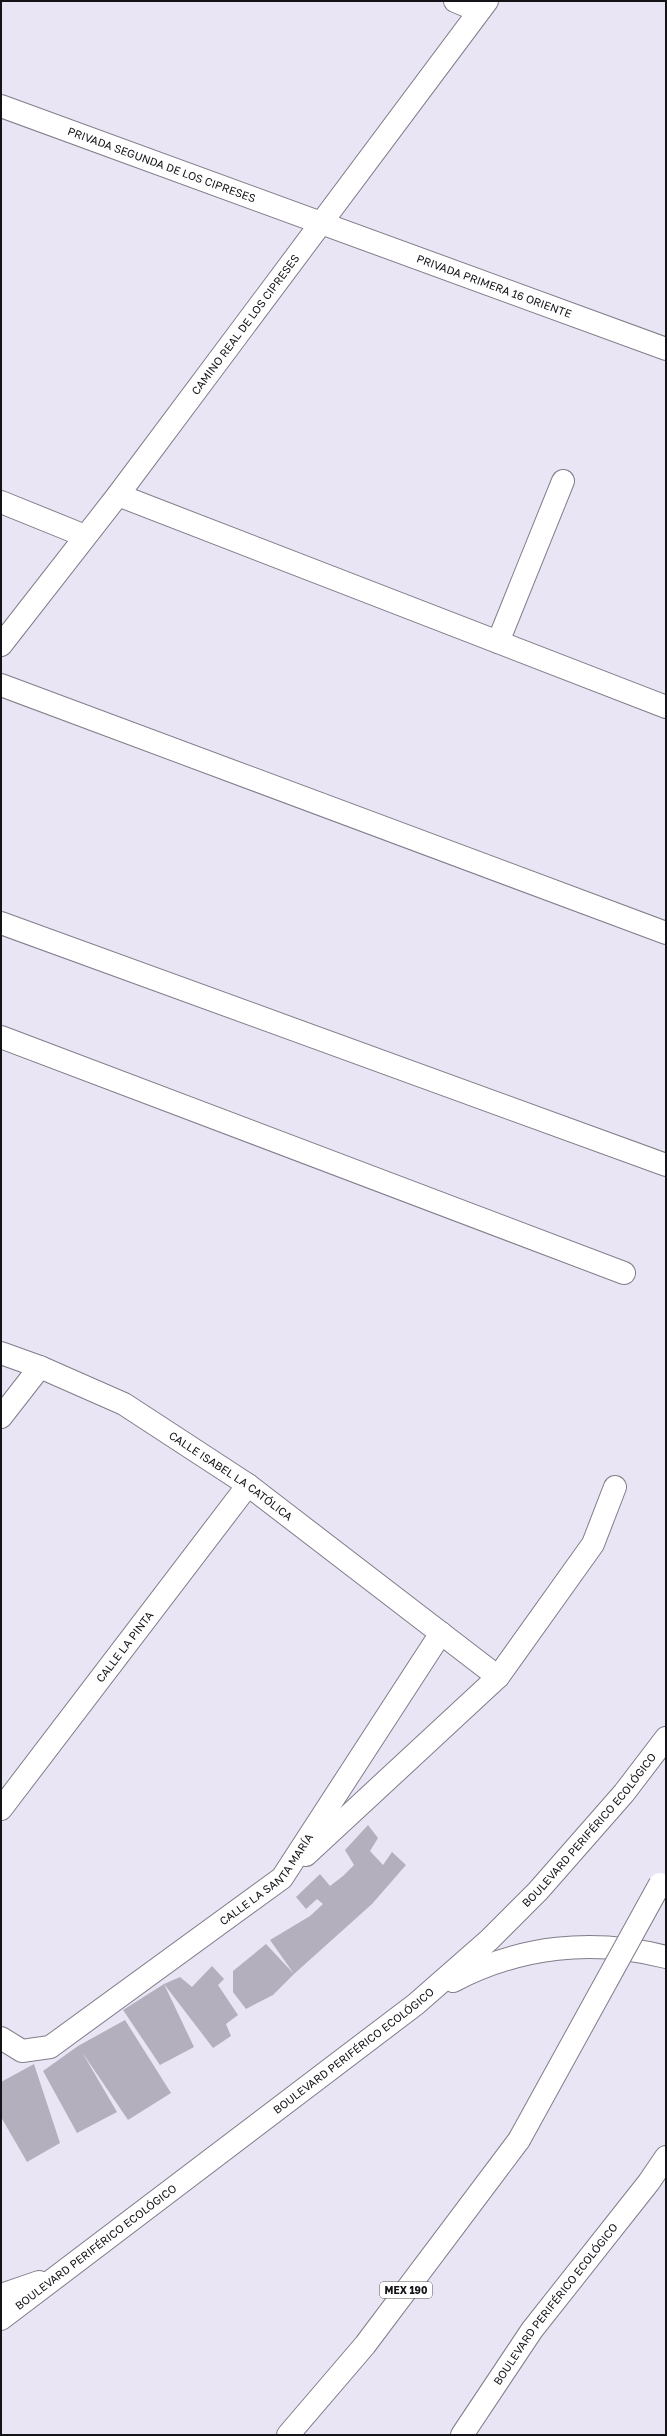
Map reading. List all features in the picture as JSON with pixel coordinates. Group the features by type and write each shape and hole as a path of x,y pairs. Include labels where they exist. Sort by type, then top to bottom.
{"main road":[{"path":"455,1 483,6"},
{"name":"CAMINO REAL DE LOS CIPRESES","path":"1,645 118,495 323,223 483,6"},
{"name":"PRIVADA SEGUNDA DE LOS CIPRESES","path":"1,106 323,223"},
{"name":"PRIVADA PRIMERA 16 ORIENTE","path":"323,223 666,349"},
{"path":"498,642 563,481"},
{"path":"118,495 666,707"},
{"path":"1,502 85,536"},
{"path":"1,686 666,933"},
{"path":"1,924 666,1165"},
{"path":"1,1037 624,1273"},
{"name":"CALLE ISABEL LA CATÓLICA","path":"1,1353 40,1367 124,1404 248,1485 498,1677"},
{"path":"1,1417 40,1367"},
{"name":"CALLE LA PINTA","path":"1,1809 248,1485"},
{"path":"282,1878 498,1677 593,1544 615,1487"},
{"name":"CALLE LA SANTA MARÍA","path":"1,2038 22,2051 50,2047 282,1878 441,1633"},
{"name":"BOULEVARD PERIFÉRICO ECOLÓGICO","path":"1,2319 416,2004 489,1940 538,1891 624,1793 666,1738"},
{"name":"MEX 190","path":"288,2435 365,2345 519,2140 663,1879"},
{"path":"416,2004 473,1971 536,1951 568,1947 601,1946 634,1949 666,1957"},
{"name":"BOULEVARD PERIFÉRICO ECOLÓGICO","path":"462,2435 532,2330 649,2182 666,2157"},
{"path":"1,2295 61,2274"}],"building":[{"path":"368,1825 378,1838 370,1851 383,1865 392,1852 406,1865 372,1904 294,1974 270,1940 310,1916 323,1904 317,1899 306,1909 296,1897 320,1874 330,1886 354,1865 345,1850"},
{"path":"266,1944 294,1974 273,1995 246,2009 233,1992 233,1971"},
{"path":"212,1966 224,1979 218,1985 238,2015 226,2024 231,2036 213,2048 164,1984 180,1977 192,1987"},
{"path":"164,1984 194,2047 160,2065 123,2010"},
{"path":"125,2020 171,2093 128,2120 82,2052 117,2112 77,2133 43,2071 78,2046"},
{"path":"34,2064 60,2143 27,2162 1,2117 1,2082"}]}
